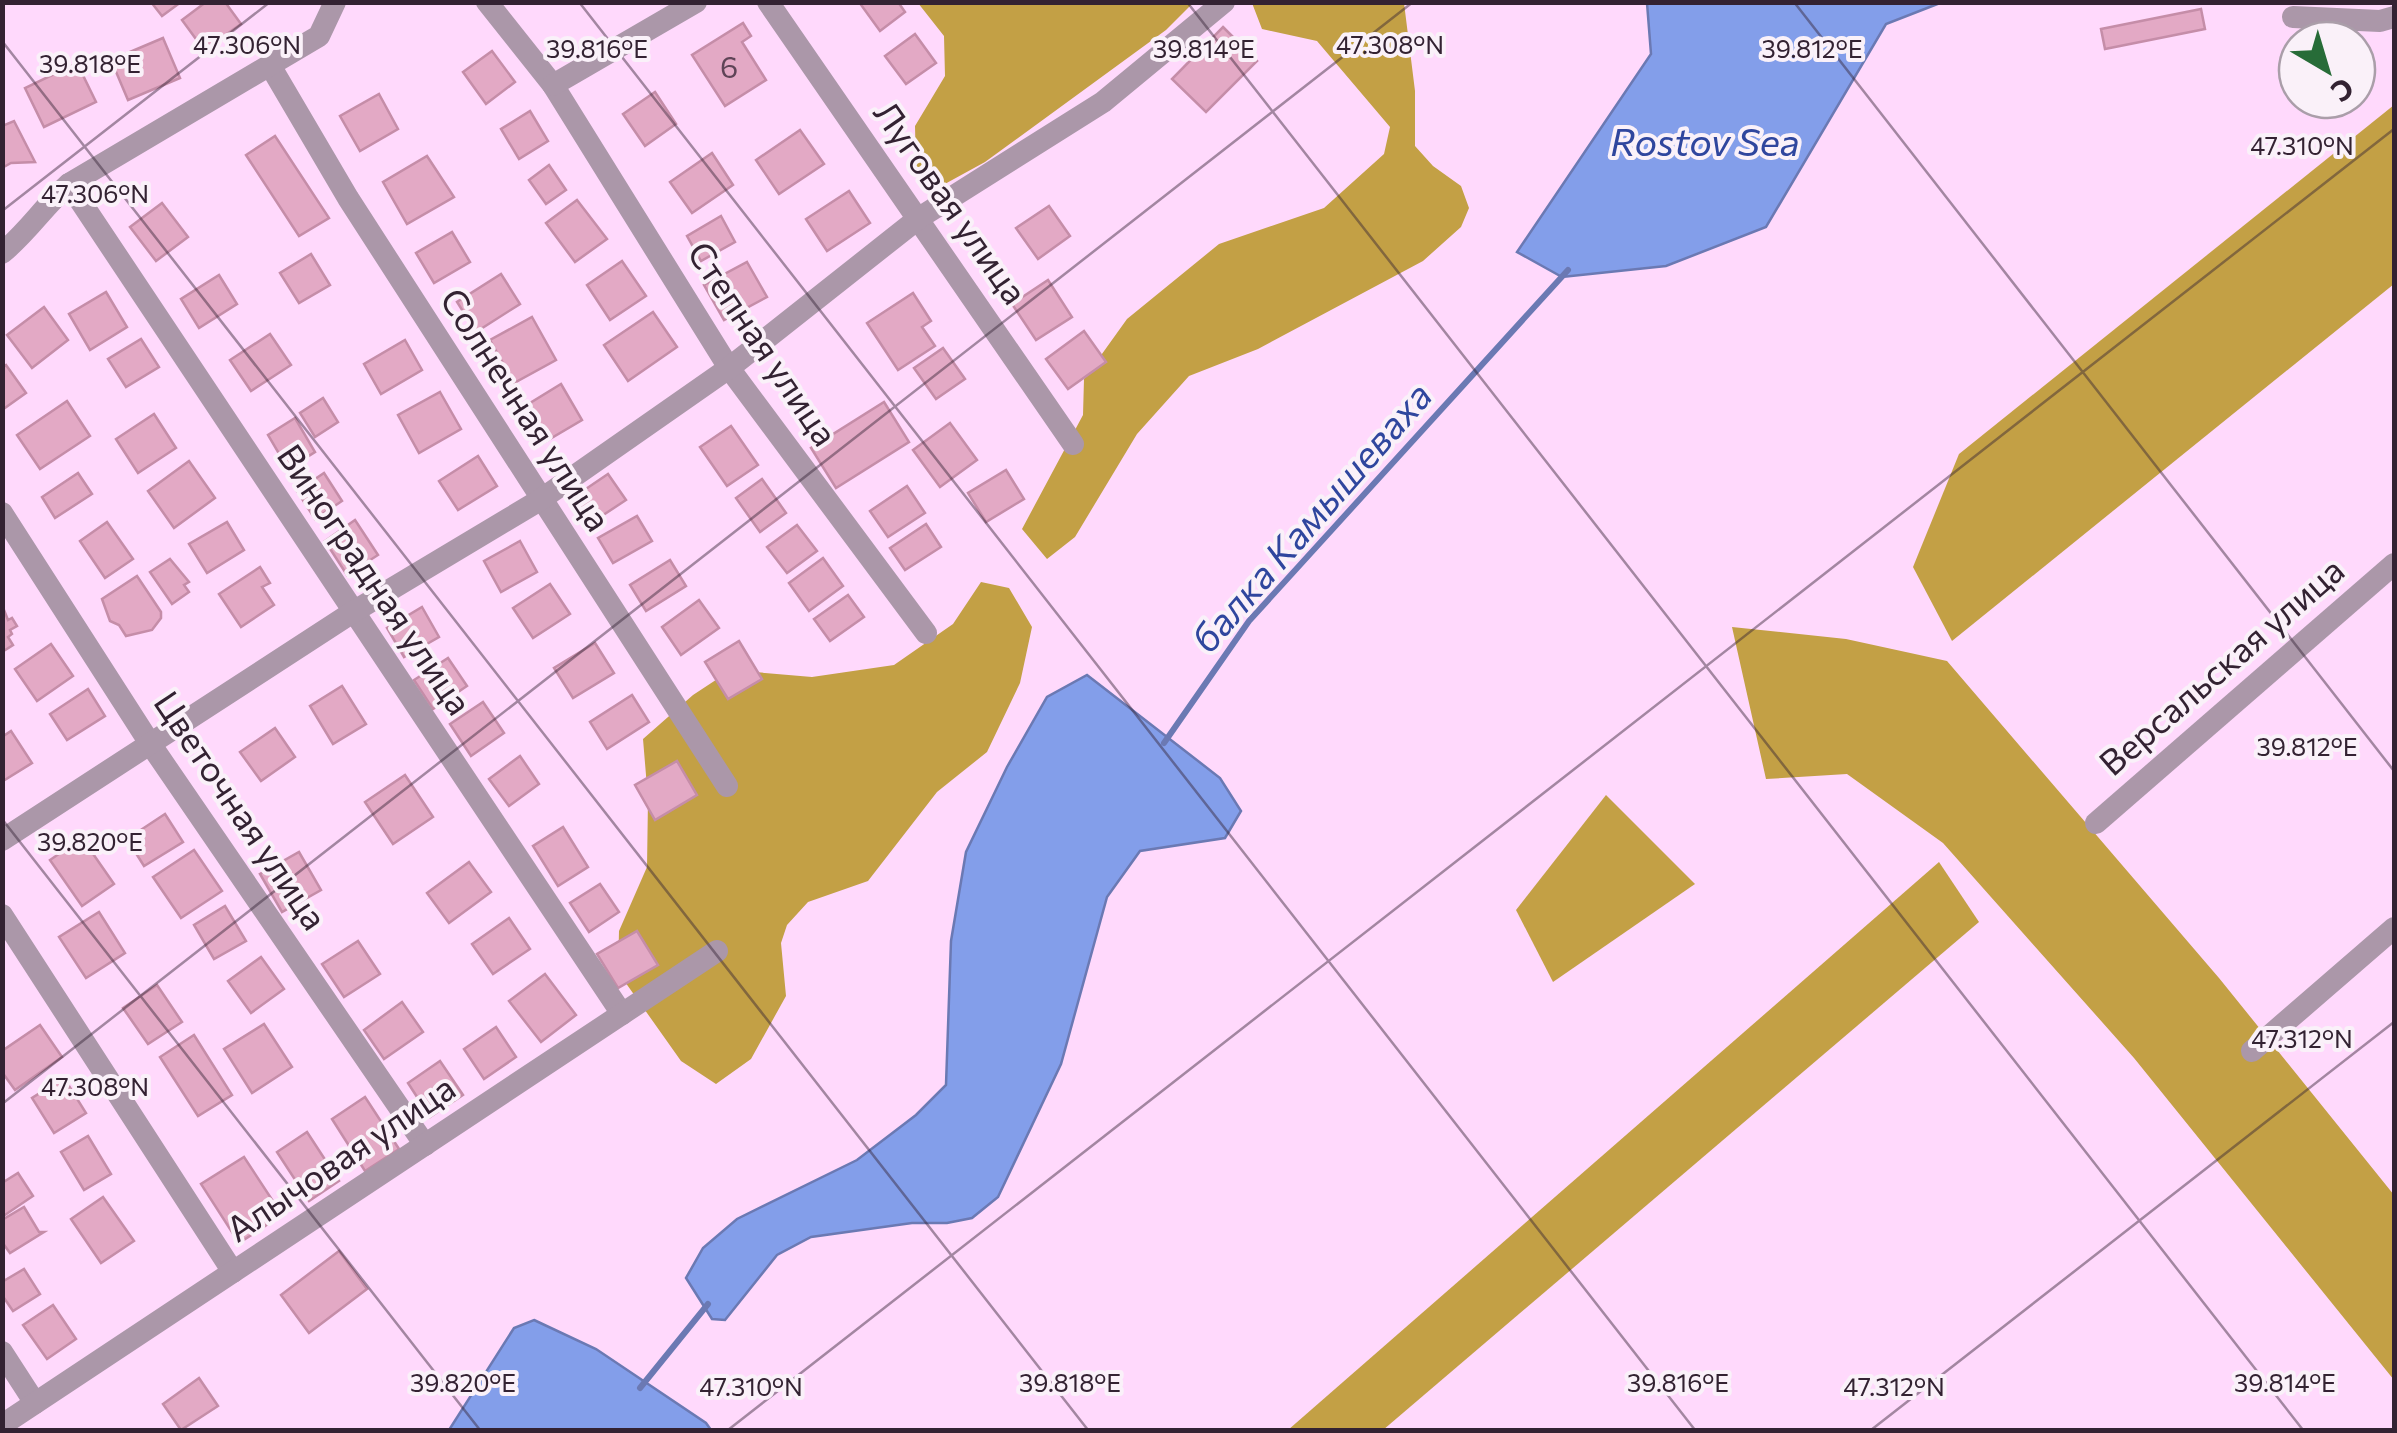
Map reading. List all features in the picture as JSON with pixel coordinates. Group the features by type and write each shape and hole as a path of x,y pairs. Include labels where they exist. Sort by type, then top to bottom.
{"street":[{"path":"2,253 24,235 44,206 69,184 320,36 335,2"},
{"name":"Степная улица","path":"488,2 553,85 728,368 926,633"},
{"path":"553,85 696,2"},
{"name":"Луговая улица","path":"768,2 1073,444"},
{"path":"2,840 353,612 540,500 728,368 919,218 1103,102 1224,2"},
{"path":"2293,16 2380,21 2394,17"},
{"name":"Солнечная улица","path":"271,67 348,198 727,786"},
{"name":"Виноградная улица","path":"69,184 622,1014"},
{"name":"Цветочная улица","path":"2,513 151,744 425,1145"},
{"name":"Версальская улица","path":"2096,824 2394,564"},
{"path":"2,915 233,1272"},
{"path":"2252,1052 2394,928"},
{"name":"Алычовая улица","path":"2,1425 717,951"},
{"path":"2,1352 36,1403"}],"shaded area":[{"path":"918,3 1193,3 1166,30 985,162 943,185 916,169 915,126 945,76 944,36"},
{"path":"1252,3 1404,3 1415,91 1415,146 1433,166 1461,186 1469,208 1461,227 1423,261 1258,349 1189,376 1137,434 1075,537 1047,559 1022,529 1083,415 1084,379 1127,319 1219,244 1324,208 1384,154 1390,127 1317,41 1262,29"},
{"path":"2394,105 2394,284 1952,641 1913,567 1959,454"},
{"path":"981,582 1009,588 1032,627 1020,683 987,752 937,792 868,881 808,902 787,925 781,943 786,996 751,1059 716,1084 681,1061 618,972 619,931 647,867 648,799 643,739 693,695 731,670 812,677 894,665 953,624"},
{"path":"1732,627 1846,639 1947,661 2219,978 2394,1195 2394,1380 2134,1058 1943,843 1847,774 1766,779"},
{"path":"1606,795 1695,884 1553,982 1516,910"},
{"path":"1939,862 1979,922 1383,1430 1288,1430"}],"water":[{"name":"Rostov Sea","path":"1647,2 1940,3 1886,24 1766,227 1666,266 1562,277 1517,252 1651,54"},
{"path":"1087,675 1220,778 1241,811 1225,838 1140,851 1107,897 1061,1064 998,1197 972,1218 811,1237 777,1255 725,1320 712,1319 686,1278 703,1248 737,1219 857,1160 916,1115 946,1085 951,941 966,852 1007,767 1047,697"},
{"path":"534,1320 596,1349 711,1430 449,1430 514,1328"}],"building":[{"path":"151,2 181,2 162,16"},
{"path":"206,2 225,2 241,24 204,50 182,20"},
{"path":"859,2 898,2 905,12 880,31"},
{"path":"2201,9 2205,29 2105,49 2101,29"},
{"path":"743,23 751,36 742,42 766,80 725,106 692,55"},
{"path":"1223,27 1257,61 1206,112 1172,79"},
{"path":"915,34 936,63 906,84 885,56"},
{"path":"163,38 180,78 128,100 111,60"},
{"path":"492,51 515,82 486,104 463,72"},
{"path":"77,63 96,102 44,127 25,88"},
{"path":"655,92 676,124 645,146 623,114"},
{"path":"379,94 398,129 360,151 340,116"},
{"path":"530,111 548,141 519,159 501,129"},
{"path":"14,121 35,162 11,163 2,168 2,126"},
{"path":"800,130 824,164 779,194 756,160"},
{"path":"275,136 329,218 299,236 246,155"},
{"path":"712,153 733,185 692,213 670,182"},
{"path":"427,156 454,197 407,224 383,182"},
{"path":"549,165 566,190 546,204 529,180"},
{"path":"849,191 870,223 827,251 806,219"},
{"path":"577,200 607,239 575,262 546,223"},
{"path":"162,203 188,237 156,261 130,227"},
{"path":"1049,206 1070,236 1038,259 1016,228"},
{"path":"721,216 735,242 701,261 687,236"},
{"path":"452,232 470,262 434,283 416,253"},
{"path":"311,254 330,285 299,303 280,273"},
{"path":"622,261 646,296 610,320 587,285"},
{"path":"747,262 767,297 724,320 704,285"},
{"path":"501,274 520,304 476,332 457,302"},
{"path":"219,275 237,304 199,328 181,299"},
{"path":"1048,280 1072,317 1036,340 1012,304"},
{"path":"106,292 127,327 90,350 69,314"},
{"path":"913,293 931,321 922,327 935,346 898,370 867,323"},
{"path":"44,307 68,340 32,368 7,335"},
{"path":"653,312 677,347 628,381 604,345"},
{"path":"532,317 556,360 514,383 490,340"},
{"path":"1084,331 1106,362 1068,389 1046,359"},
{"path":"270,334 291,365 251,391 230,360"},
{"path":"141,339 159,367 126,387 108,359"},
{"path":"405,340 422,370 381,394 364,364"},
{"path":"943,348 965,379 936,399 914,368"},
{"path":"6,365 26,393 2,410 2,368"},
{"path":"561,384 582,420 543,443 522,408"},
{"path":"440,392 461,429 419,453 398,415"},
{"path":"323,398 338,422 315,437 300,413"},
{"path":"67,401 90,436 40,469 17,435"},
{"path":"884,402 909,442 836,488 811,448"},
{"path":"154,414 176,448 138,473 116,439"},
{"path":"295,418 315,452 288,469 268,435"},
{"path":"950,423 977,460 940,487 913,450"},
{"path":"731,426 758,465 727,486 700,447"},
{"path":"478,456 497,486 458,510 439,481"},
{"path":"189,461 215,498 174,528 148,491"},
{"path":"1006,470 1024,499 986,522 968,493"},
{"path":"78,473 92,494 55,518 42,497"},
{"path":"324,473 342,501 315,519 297,491"},
{"path":"608,474 626,500 588,525 571,499"},
{"path":"762,479 786,513 760,532 736,498"},
{"path":"907,486 925,513 888,537 870,511"},
{"path":"637,516 652,541 613,563 598,538"},
{"path":"355,520 378,555 347,575 325,541"},
{"path":"107,522 133,559 105,578 80,541"},
{"path":"227,522 244,550 207,573 189,544"},
{"path":"926,524 941,547 905,570 890,548"},
{"path":"797,525 817,551 787,573 767,547"},
{"path":"520,541 537,572 501,592 484,561"},
{"path":"823,558 843,586 809,611 789,583"},
{"path":"170,559 189,582 184,585 189,592 172,604 150,572"},
{"path":"670,560 686,586 646,611 630,585"},
{"path":"260,567 270,583 262,587 274,605 241,627 219,594"},
{"path":"137,576 161,618 152,630 126,636 119,625 110,621 102,599"},
{"path":"550,584 570,614 533,638 513,608"},
{"path":"848,595 864,617 830,641 814,619"},
{"path":"699,600 719,628 681,655 662,627"},
{"path":"2,605 8,620 12,618 17,626 8,637 13,645 2,652"},
{"path":"422,607 439,637 404,657 387,628"},
{"path":"739,641 762,679 728,699 705,662"},
{"path":"595,643 614,673 573,698 554,668"},
{"path":"51,644 73,676 37,701 15,669"},
{"path":"448,658 467,686 433,709 414,680"},
{"path":"342,686 366,724 333,744 310,706"},
{"path":"88,689 105,716 67,740 50,714"},
{"path":"632,695 649,722 607,749 590,722"},
{"path":"483,702 504,733 471,756 450,724"},
{"path":"275,728 295,757 261,781 240,752"},
{"path":"11,731 32,763 3,781 2,737"},
{"path":"520,756 539,784 509,806 489,779"},
{"path":"677,761 697,795 655,820 635,785"},
{"path":"405,775 433,817 393,844 365,802"},
{"path":"165,814 183,842 144,866 127,839"},
{"path":"563,827 588,867 558,886 533,846"},
{"path":"82,838 114,884 82,906 50,860"},
{"path":"194,850 222,891 181,918 153,877"},
{"path":"299,852 321,890 282,912 260,874"},
{"path":"469,862 491,892 449,923 427,893"},
{"path":"600,884 619,912 589,932 570,903"},
{"path":"225,906 246,941 214,959 194,925"},
{"path":"99,912 125,953 86,978 59,937"},
{"path":"509,918 530,949 493,974 472,944"},
{"path":"637,931 658,965 618,988 597,954"},
{"path":"358,941 380,974 344,997 322,964"},
{"path":"261,957 284,989 251,1013 228,981"},
{"path":"545,974 576,1015 541,1042 509,1001"},
{"path":"157,985 182,1022 148,1044 123,1008"},
{"path":"402,1002 423,1032 384,1059 364,1030"},
{"path":"264,1024 292,1067 252,1093 224,1049"},
{"path":"40,1025 62,1057 15,1090 2,1072 2,1051"},
{"path":"496,1027 516,1057 484,1079 464,1049"},
{"path":"194,1035 232,1095 198,1116 160,1057"},
{"path":"440,1061 463,1095 430,1117 408,1083"},
{"path":"64,1078 86,1113 54,1133 32,1098"},
{"path":"365,1097 399,1149 365,1171 332,1119"},
{"path":"307,1132 339,1181 309,1201 277,1152"},
{"path":"88,1136 111,1174 84,1190 61,1152"},
{"path":"244,1157 282,1215 239,1243 201,1184"},
{"path":"18,1173 33,1196 2,1217 2,1183"},
{"path":"103,1197 134,1241 101,1263 71,1219"},
{"path":"24,1207 39,1232 44,1232 10,1253 2,1242 2,1220"},
{"path":"339,1251 367,1289 309,1333 281,1295"},
{"path":"24,1269 40,1294 13,1311 2,1295 2,1282"},
{"path":"53,1305 76,1339 47,1359 23,1325"},
{"path":"199,1378 218,1406 181,1430 163,1404"}],"waterway":[{"name":"балка Камышеваха","path":"1164,743 1249,621 1568,270"},
{"name":"балка Камышеваха","path":"640,1388 708,1304"}]}
